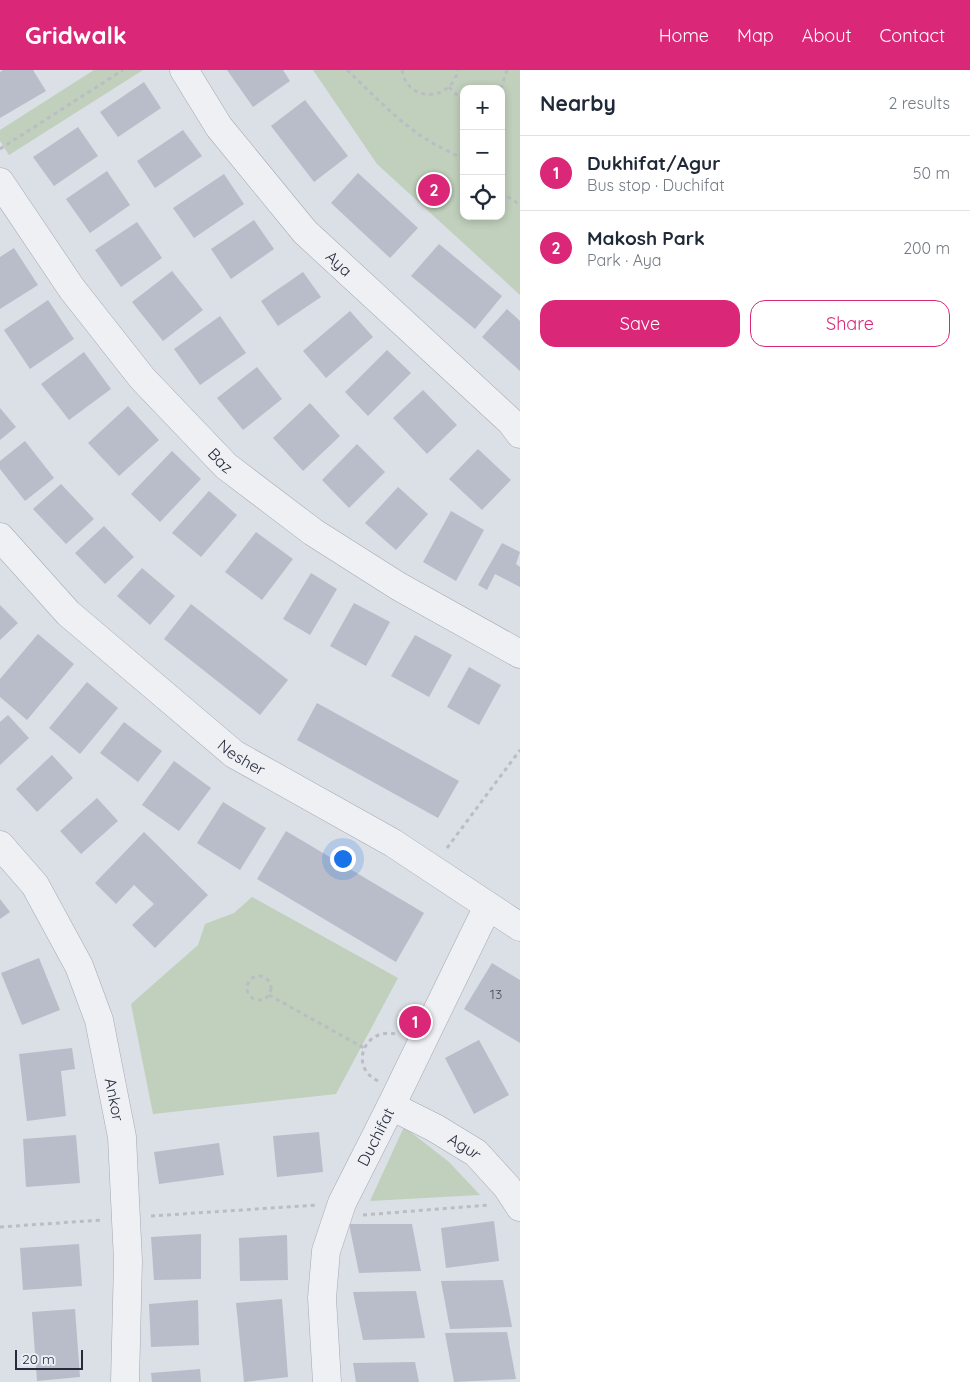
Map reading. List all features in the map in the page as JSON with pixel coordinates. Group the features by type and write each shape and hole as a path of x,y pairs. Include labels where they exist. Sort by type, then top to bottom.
{"street":[{"name":"Aya","path":"184,70 219,127 305,232 511,422 520,434"},
{"name":"Baz","path":"0,182 72,289 142,378 226,466 321,537 398,586 520,654"},
{"name":"Nesher","path":"0,537 68,613 234,754 393,843 520,927"},
{"name":"Ankor","path":"0,845 35,885 79,966 99,1020 122,1137 128,1261 125,1382"},
{"name":"Duchifat","path":"327,1382 322,1298 326,1251 340,1210 488,906"},
{"name":"Agur","path":"395,1098 435,1128 476,1153 507,1187 519,1205"}],"path":[{"path":"0,149 123,70"},
{"path":"347,70 399,120 416,133 438,146 460,155"},
{"path":"402,70 403,76 414,90 432,95 449,87 455,80 458,70"},
{"path":"502,85 507,70"},
{"path":"449,87 460,98"},
{"path":"505,195 520,205"},
{"path":"432,869 520,750"},
{"path":"257,976 268,979 271,990 268,995 260,1000 253,998 247,987 250,980 257,976"},
{"path":"268,995 364,1048"},
{"path":"395,1098 366,1072 362,1056 364,1048 375,1036 391,1032 421,1045"},
{"path":"0,1227 126,1218 519,1205"}],"green space":[{"path":"94,70 143,70 9,155 0,141 0,130"},
{"path":"313,70 520,70 520,295 377,164"},
{"path":"252,897 398,978 336,1094 153,1114 131,1004 198,945 205,924 234,913"},
{"path":"404,1127 449,1162 480,1195 370,1201"}],"building":[{"path":"3,70 33,70 46,91 0,118 0,72"},
{"path":"227,70 283,70 290,81 253,107"},
{"path":"144,82 161,108 118,137 100,112"},
{"path":"305,100 348,156 314,182 271,126"},
{"path":"78,127 98,156 54,186 33,157"},
{"path":"183,130 202,156 155,188 137,161"},
{"path":"107,171 130,205 90,233 66,199"},
{"path":"358,173 418,228 390,258 331,203"},
{"path":"224,174 244,204 194,238 173,208"},
{"path":"254,220 274,249 231,279 211,249"},
{"path":"137,222 162,258 121,287 95,250"},
{"path":"439,244 502,296 475,329 411,276"},
{"path":"14,248 38,285 0,309 0,257"},
{"path":"172,271 203,310 163,341 132,302"},
{"path":"303,272 321,297 278,326 261,301"},
{"path":"48,300 74,339 30,369 4,330"},
{"path":"507,309 520,321 520,371 482,337"},
{"path":"350,311 373,337 326,378 303,351"},
{"path":"220,316 246,353 200,385 174,349"},
{"path":"387,350 411,373 368,416 345,392"},
{"path":"84,352 111,389 69,420 41,384"},
{"path":"257,367 282,399 243,430 217,398"},
{"path":"423,390 457,425 427,454 393,418"},
{"path":"310,403 340,436 303,471 273,438"},
{"path":"128,406 159,440 119,476 88,443"},
{"path":"0,408 16,427 0,440"},
{"path":"25,441 54,478 25,501 0,469 0,461"},
{"path":"357,444 385,472 349,508 322,480"},
{"path":"478,449 511,480 482,510 449,479"},
{"path":"172,451 201,479 160,522 131,494"},
{"path":"61,484 94,519 66,544 33,509"},
{"path":"398,487 428,514 396,550 365,523"},
{"path":"209,491 237,515 201,557 172,533"},
{"path":"451,511 484,530 456,581 423,562"},
{"path":"104,526 134,557 105,584 75,553"},
{"path":"256,532 293,559 262,600 225,572"},
{"path":"502,543 520,552 516,564 520,567 520,587 495,574 487,590 478,585"},
{"path":"142,568 175,596 150,625 117,596"},
{"path":"311,573 337,589 310,635 283,619"},
{"path":"354,603 390,622 366,666 330,646"},
{"path":"191,604 288,680 260,715 164,639"},
{"path":"0,605 18,623 0,640"},
{"path":"38,634 74,664 27,720 0,697 0,679"},
{"path":"415,635 452,655 429,697 391,676"},
{"path":"469,667 501,685 479,725 447,707"},
{"path":"87,682 118,708 80,754 49,728"},
{"path":"317,703 459,781 438,818 297,740"},
{"path":"8,715 29,738 0,765 0,722"},
{"path":"124,722 162,751 138,782 100,753"},
{"path":"52,755 73,778 37,812 16,789"},
{"path":"174,761 211,788 179,831 142,805"},
{"path":"97,798 118,821 81,854 60,831"},
{"path":"223,802 266,828 240,870 197,843"},
{"path":"286,831 424,913 396,962 257,879"},
{"path":"144,832 208,895 155,948 132,925 154,904 134,885 116,904 95,883"},
{"path":"0,899 10,912 0,919"},
{"path":"39,958 60,1010 22,1025 1,973"},
{"path":"492,963 520,980 520,1043 464,1009"},
{"path":"479,1040 509,1095 474,1114 445,1058"},
{"path":"72,1048 75,1069 61,1071 66,1116 27,1121 19,1054"},
{"path":"319,1132 323,1172 277,1177 273,1136"},
{"path":"76,1135 80,1183 26,1187 23,1139"},
{"path":"219,1143 224,1175 159,1184 154,1152"},
{"path":"494,1221 499,1261 446,1268 441,1228"},
{"path":"349,1224 412,1224 421,1271 359,1273"},
{"path":"201,1234 201,1279 154,1280 151,1237"},
{"path":"287,1235 288,1280 240,1281 239,1238"},
{"path":"79,1244 82,1286 23,1290 20,1248"},
{"path":"503,1280 512,1327 450,1329 441,1281"},
{"path":"416,1291 425,1338 363,1340 353,1292"},
{"path":"282,1299 288,1377 244,1382 236,1303"},
{"path":"198,1300 199,1345 151,1347 149,1304"},
{"path":"75,1309 80,1377 37,1381 32,1312"},
{"path":"507,1332 516,1379 454,1382 445,1333"},
{"path":"415,1362 419,1382 356,1382 353,1363"},
{"path":"200,1369 201,1382 152,1382 151,1373"}],"place":[{"name":"Makosh Park","path":"434,190"},
{"name":"Dukhifat/Agur","path":"415,1022"}]}
